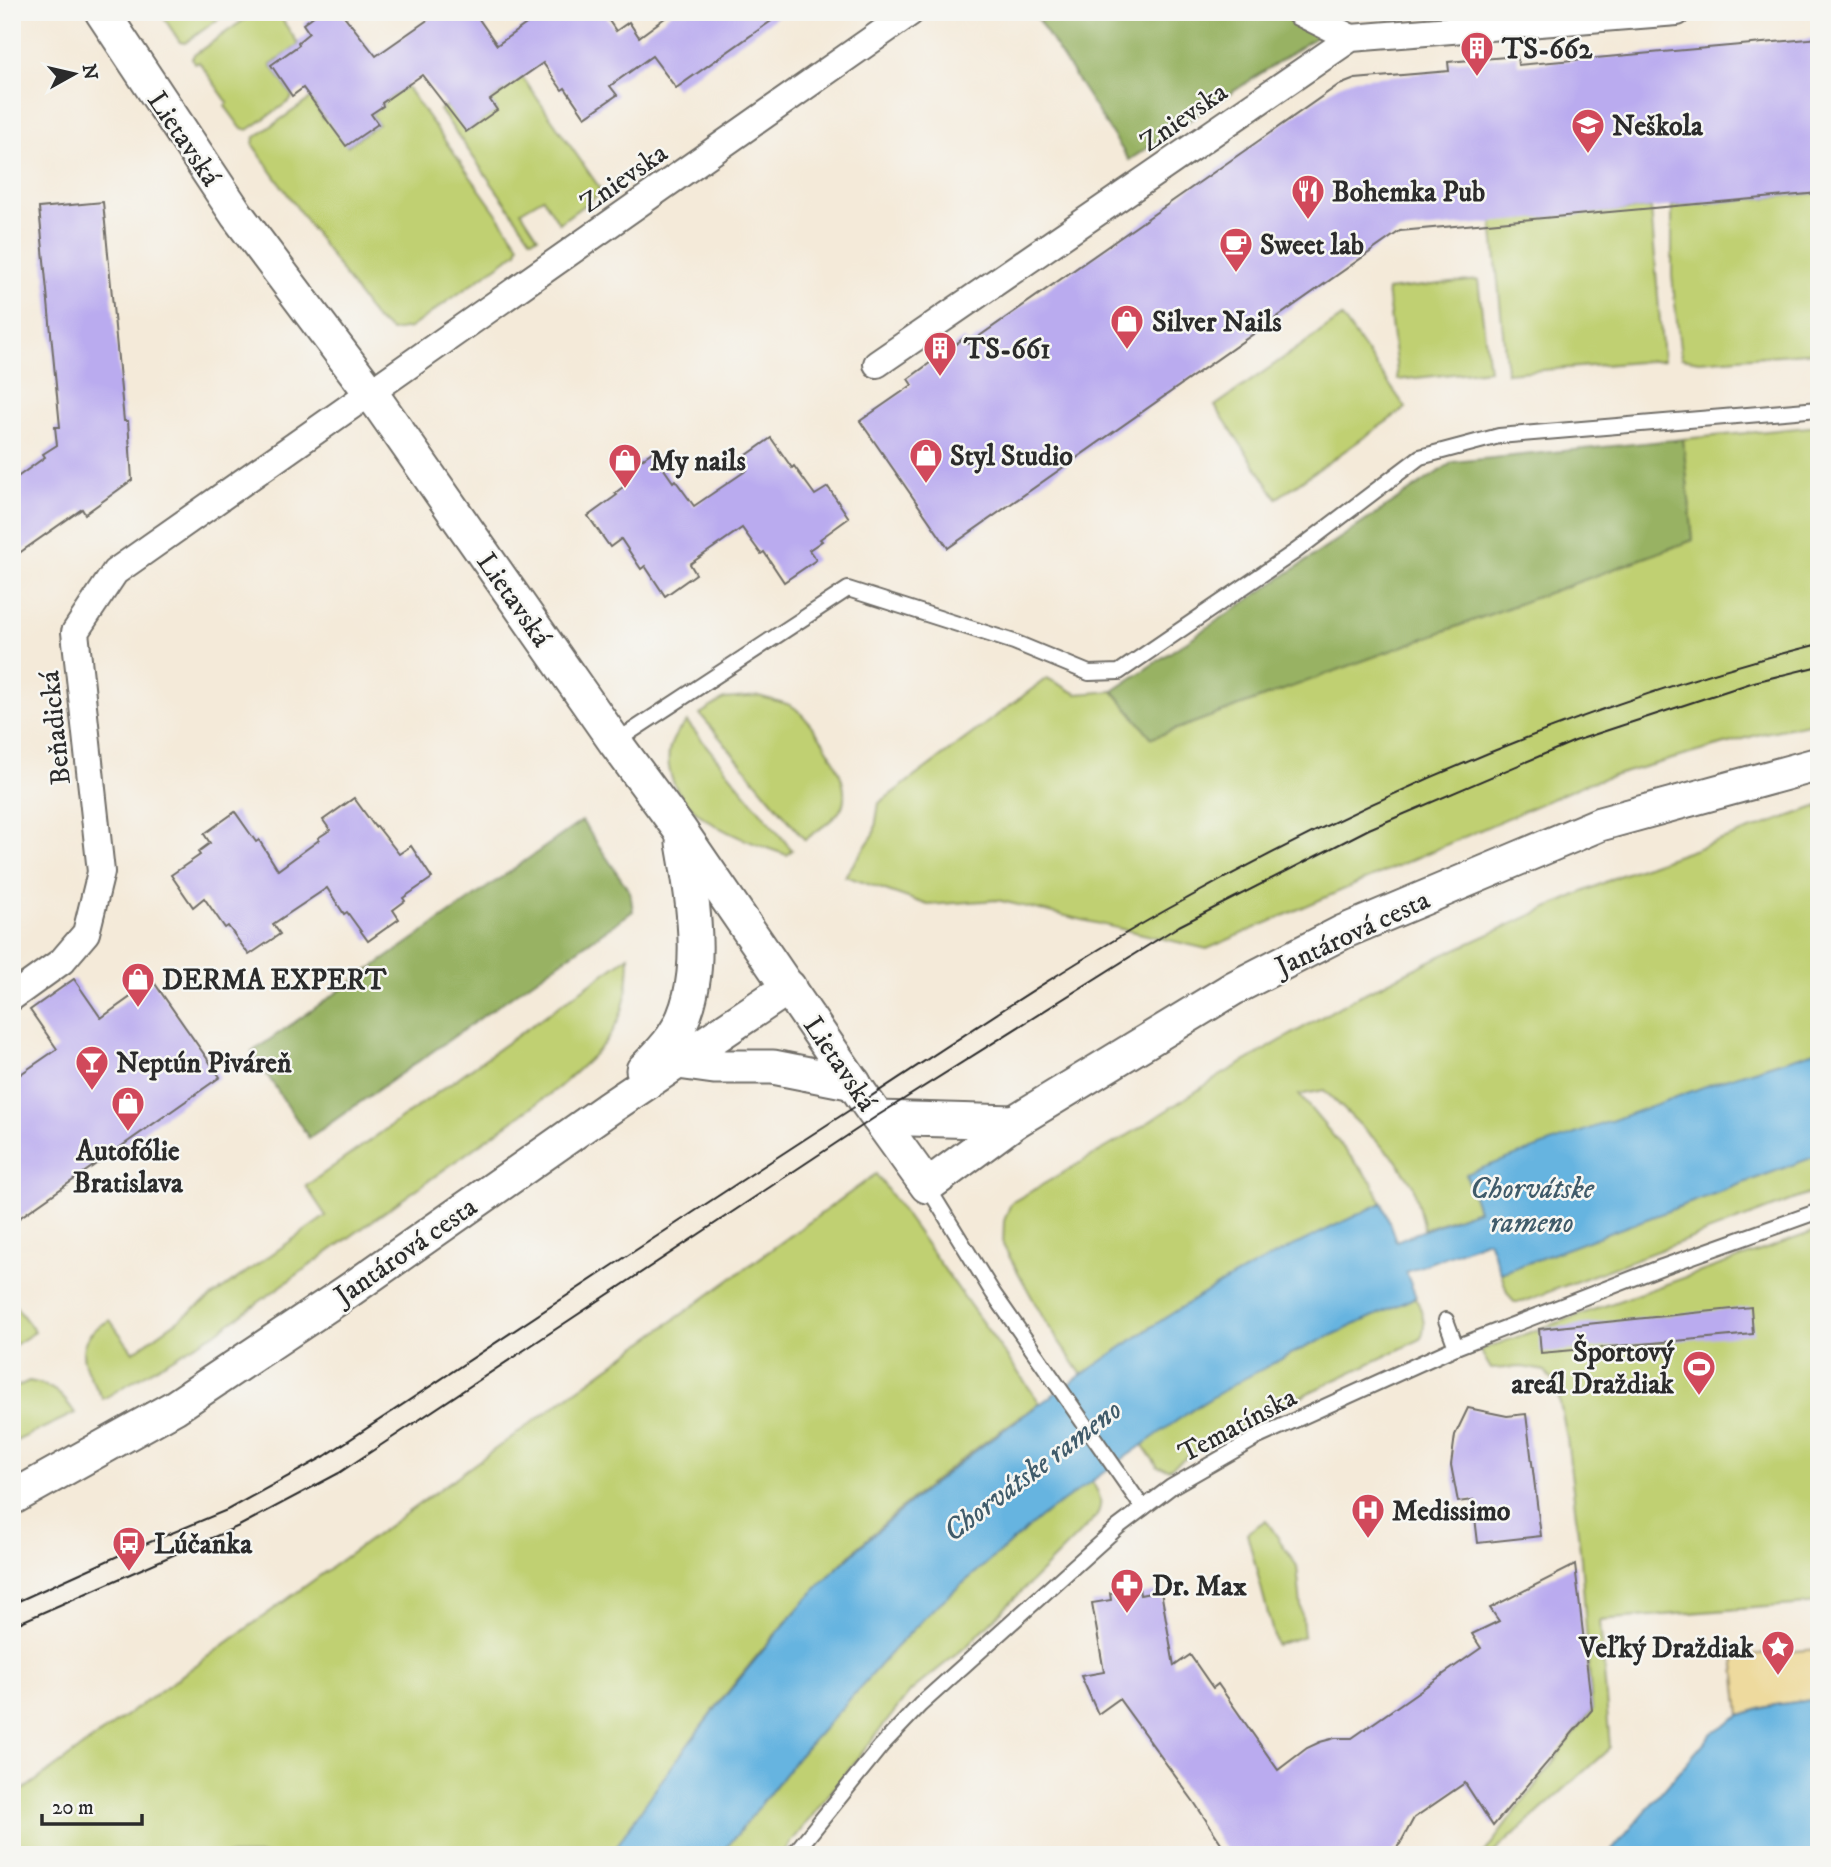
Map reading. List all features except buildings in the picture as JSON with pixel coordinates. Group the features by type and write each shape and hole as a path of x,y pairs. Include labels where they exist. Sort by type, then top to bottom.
{"street":[{"name":"Lietavská","path":"102,12 237,215 371,393 615,742 680,830 927,1186"},
{"name":"Znievska","path":"371,393 911,12"},
{"path":"1299,12 1351,38"},
{"name":"Znievska","path":"877,364 1351,38 1677,12"},
{"name":"Beňadická","path":"12,996 62,961 86,933 101,872 75,632 115,572 371,393"},
{"name":"Jantárová cesta","path":"927,1186 1014,1122 1234,988 1343,932 1600,824 1819,764"},
{"path":"608,1108 673,1037 687,1006 694,970 695,911 680,830"},
{"name":"Jantárová cesta","path":"12,1498 175,1407 347,1292 608,1108 789,987"},
{"path":"678,1062 714,1067 773,1067 854,1083"},
{"path":"878,1118 1014,1122"}],"lane":[{"path":"615,742 848,589 1014,642 1089,673 1119,672 1296,551 1420,457 1499,436 1819,410"},
{"path":"927,1186 993,1293 1143,1508"},
{"name":"Tematínska","path":"793,1855 881,1746 920,1705 1118,1527 1180,1481 1258,1437 1456,1347 1662,1267 1819,1211"},
{"path":"1446,1320 1456,1347"}],"green space":[{"path":"160,12 228,12 185,43 180,42"},
{"path":"255,12 277,12 299,45 271,65 292,96 291,100 248,130 241,128 225,106 228,103 199,62 195,63 192,58"},
{"path":"1033,12 1354,12 1129,160"},
{"path":"521,75 599,187 598,195 559,223 543,198 521,211 538,237 531,239 440,110 447,105 467,131 497,110 490,100"},
{"path":"406,86 519,245 517,252 410,328 392,331 376,320 253,145 254,138 316,95 319,100 314,104 347,146 378,124 371,114"},
{"path":"1819,193 1819,352 1699,361 1681,358 1672,276 1672,206"},
{"path":"1651,208 1663,360 1507,373 1492,221"},
{"path":"1478,280 1489,370 1398,380 1387,290"},
{"path":"1342,317 1406,408 1277,498 1215,406"},
{"path":"1819,426 1819,722 1764,733 1588,783 1207,949 997,900 928,905 845,876 874,834 879,803 1047,678 1077,694 1113,691 1152,738 1693,540 1683,439"},
{"path":"1683,439 1693,540 1152,738 1113,691 1453,462"},
{"path":"759,696 795,708 823,742 839,772 844,801 839,812 805,840 700,714 724,699"},
{"path":"687,722 792,850 787,855 719,827 688,804 673,782 669,769 671,745"},
{"path":"1819,806 1819,1050 1766,1066 1466,1174 1478,1210 1424,1229 1413,1185 1395,1159 1324,1090 1299,1095 1372,1182 1382,1203 1244,1271 1146,1330 1082,1375 1045,1321 1003,1245 1004,1221 1011,1203 1351,1000 1434,959 1621,875"},
{"path":"582,821 630,892 633,911 309,1138 252,1052"},
{"path":"629,956 625,1001 612,1032 603,1045 558,1088 217,1332 103,1399 86,1369 83,1353 84,1345 95,1329 110,1320 133,1352 326,1216 306,1186"},
{"path":"1819,1155 1819,1190 1522,1302 1514,1302 1507,1292 1501,1273"},
{"path":"876,1174 1040,1403 925,1488 844,1560 819,1586 735,1682 611,1855 12,1855 12,1798"},
{"name":"Športový areál Draždiak","path":"1819,1230 1819,1603 1600,1620 1610,1748 1491,1855 1483,1855 1592,1710 1581,1559 1567,1438 1557,1388 1545,1371 1522,1367 1491,1369 1480,1350"},
{"path":"1416,1297 1424,1323 1421,1339 1264,1414 1214,1440 1169,1469 1158,1467 1142,1444 1246,1377 1309,1345"},
{"path":"12,1301 35,1332 12,1347"},
{"path":"29,1381 56,1391 75,1413 12,1443 12,1389"},
{"path":"1091,1481 1100,1498 1096,1517 968,1645 911,1691 781,1855 721,1855 799,1756 934,1608 1041,1517"},
{"path":"1266,1520 1297,1566 1304,1636 1276,1645 1247,1533"}],"sand":[{"name":"Veľký Draždiak","path":"1819,1649 1819,1699 1774,1705 1740,1715 1734,1656"}],"water":[{"name":"Chorvátske rameno","path":"1819,1050 1819,1155 1501,1273 1488,1240 1406,1272 1416,1297 1293,1353 1196,1407 1041,1517 934,1608 799,1756 721,1855 611,1855 698,1731 821,1584 913,1500 978,1449 1161,1321 1244,1271 1382,1203 1396,1241 1478,1210 1466,1174 1725,1079"},
{"name":"Veľký Draždiak","path":"1819,1699 1819,1855 1608,1855 1712,1733 1740,1715 1774,1705"}],"tram line":[{"path":"12,1604 227,1510 325,1456 1010,1005 1128,932 1245,867 1324,827 1484,755 1650,693 1819,644"},
{"path":"12,1626 239,1526 339,1473 877,1116 1179,926 1369,829 1575,741 1754,682 1819,666"}],"place":[{"name":"TS-662","path":"1477,78"},
{"name":"Neškola","path":"1588,155"},
{"name":"Bohemka Pub","path":"1308,221"},
{"name":"Sweet lab","path":"1236,274"},
{"name":"Silver Nails","path":"1127,351"},
{"name":"TS-661","path":"940,378"},
{"name":"Styl Studio","path":"926,485"},
{"name":"My nails","path":"625,490"},
{"name":"DERMA EXPERT","path":"138,1009"},
{"name":"Neptún Piváreň","path":"92,1092"},
{"name":"Autofólie Bratislava","path":"128,1133"},
{"name":"Športový areál Draždiak","path":"1699,1397"},
{"name":"Medissimo","path":"1368,1540"},
{"name":"Lúčanka","path":"129,1573"},
{"name":"Dr. Max","path":"1127,1615"},
{"name":"Veľký Draždiak","path":"1778,1677"}]}
